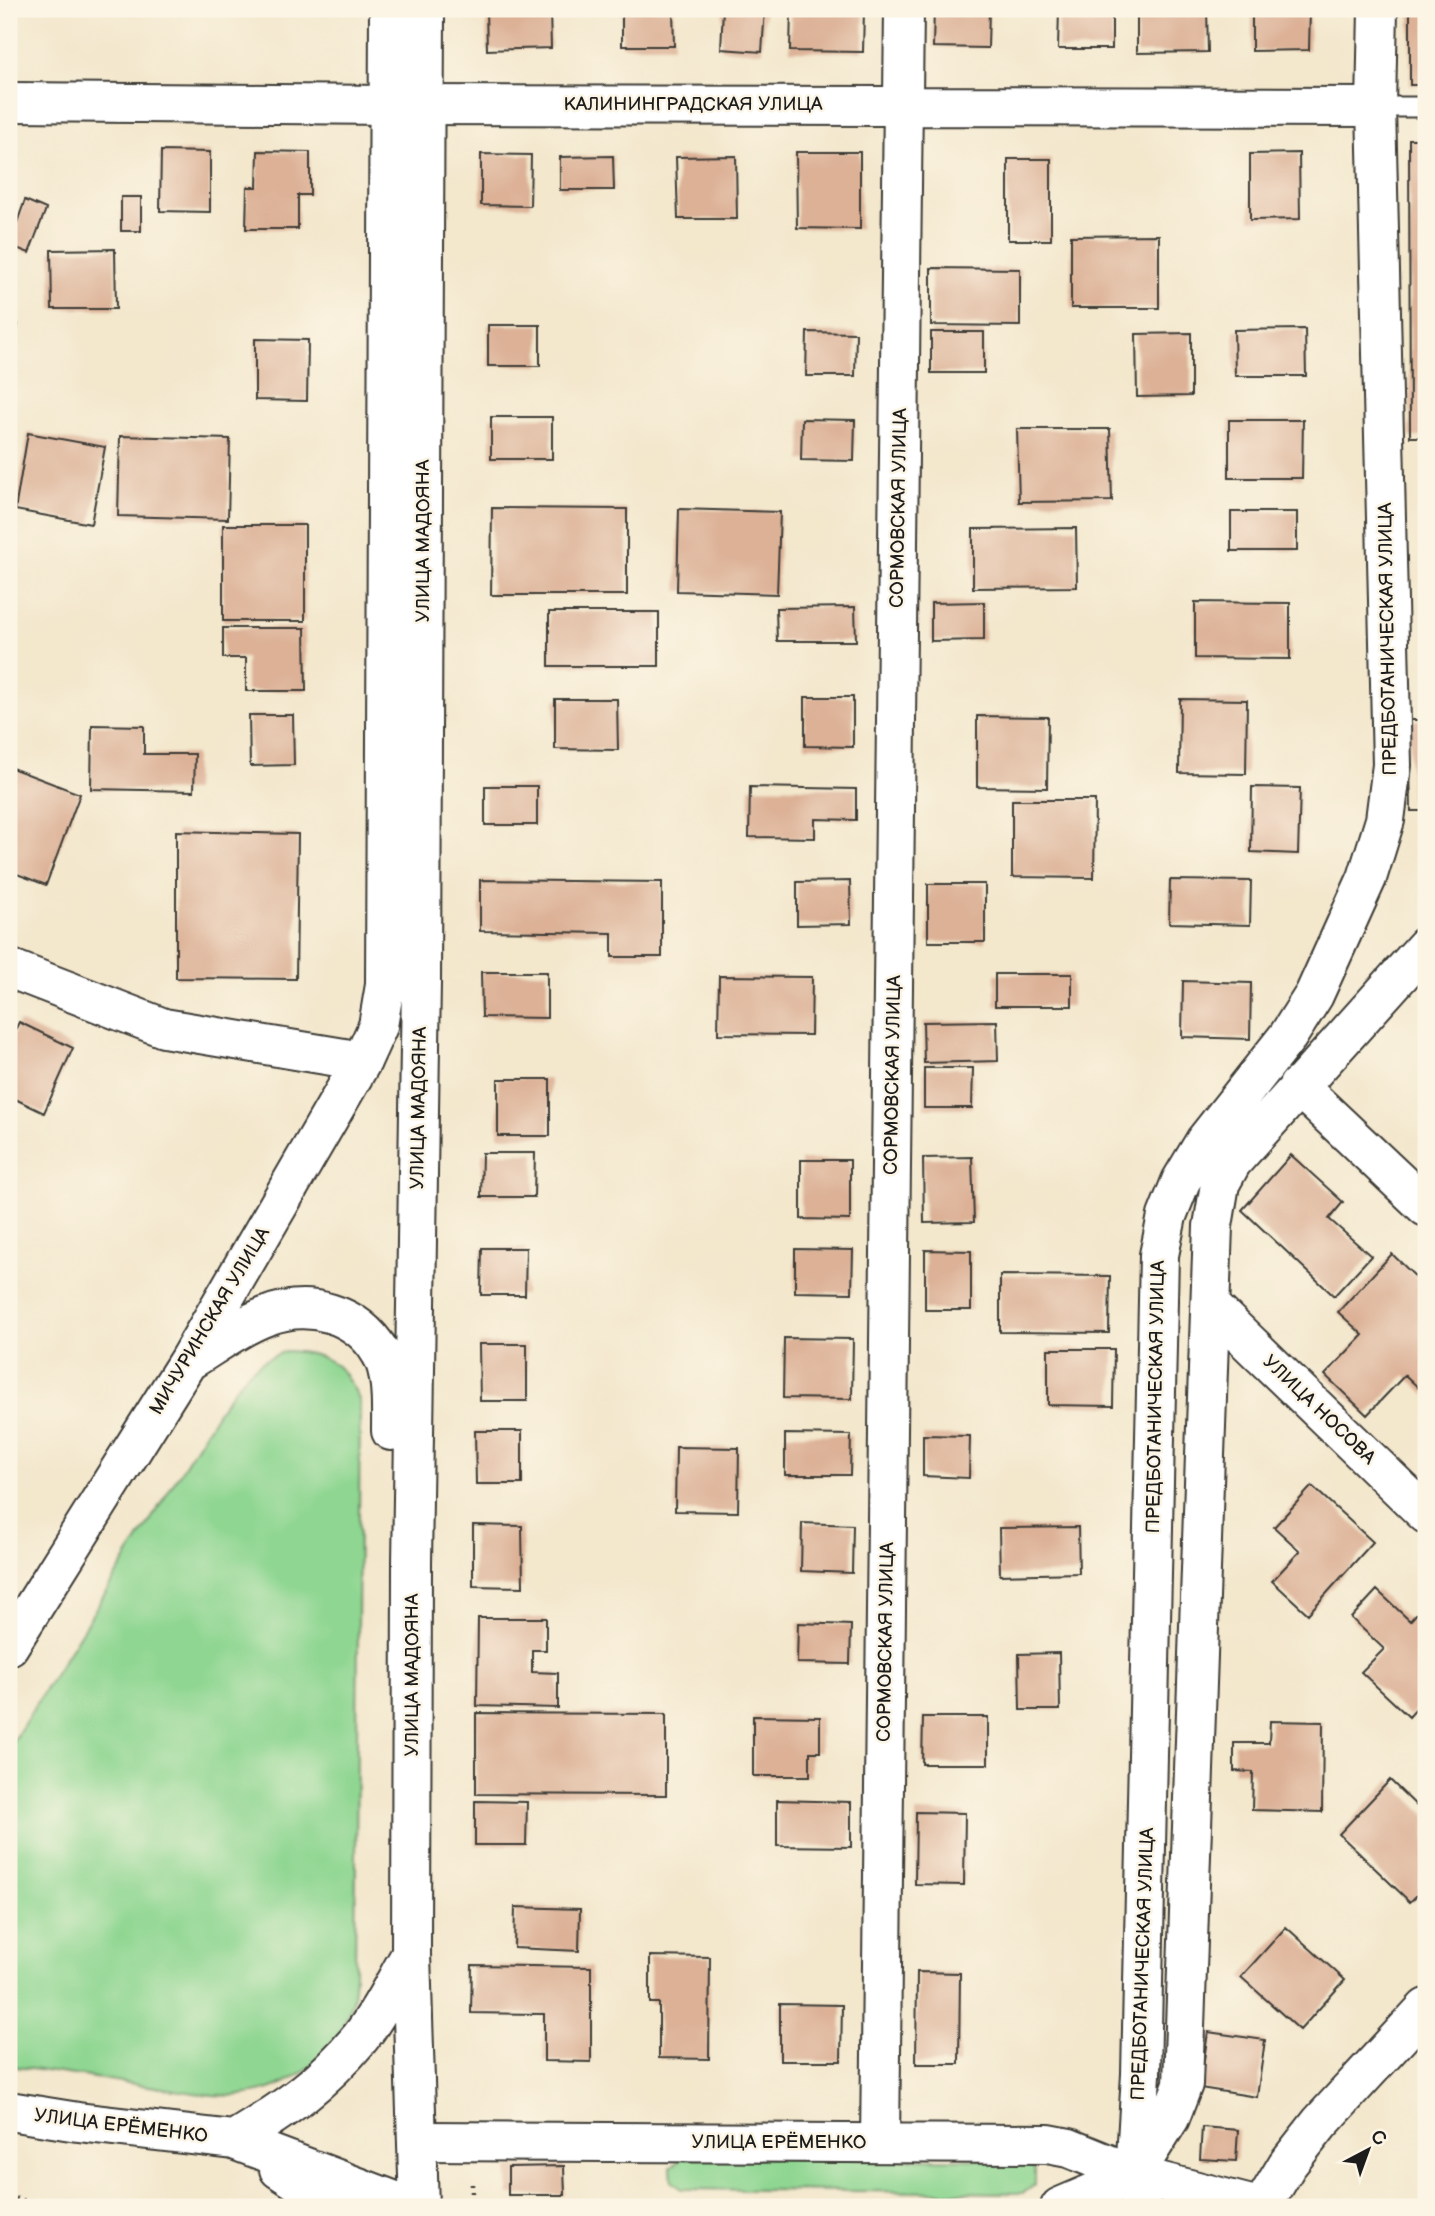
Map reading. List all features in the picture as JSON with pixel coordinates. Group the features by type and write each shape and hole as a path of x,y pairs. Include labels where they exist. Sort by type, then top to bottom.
{"street":[{"name":"УЛИЦА МАДОЯНА","path":"389,9 408,105 421,982 412,1563 411,1954 419,2207"},
{"name":"УЛИЦА МАДОЯНА","path":"385,985 408,105 425,9"},
{"name":"СОРМОВСКАЯ УЛИЦА","path":"880,2142 904,9"},
{"name":"ПРЕДБОТАНИЧЕСКАЯ УЛИЦА","path":"1138,2191 1158,1255 1167,1216 1181,1181 1205,1141 1288,1036 1314,995 1367,878 1385,820 1392,765 1376,107 1378,9"},
{"name":"КАЛИНИНГРАДСКАЯ УЛИЦА","path":"13,111 408,105 1376,107"},
{"name":"ПРЕДБОТАНИЧЕСКАЯ УЛИЦА","path":"1138,2191 1183,2084 1213,1226 1220,1184 1231,1162 1426,946"},
{"path":"9,968 164,1028 362,1061"},
{"name":"МИЧУРИНСКАЯ УЛИЦА","path":"9,1646 188,1361 362,1061 378,1026 385,985"},
{"path":"1298,1086 1426,1207"},
{"name":"УЛИЦА НОСОВА","path":"1212,1307 1426,1514"},
{"path":"188,1361 239,1329 268,1315 298,1309 321,1310 345,1319 365,1333 382,1353 391,1388 392,1540 412,1563"},
{"path":"234,2140 284,2109 323,2078 361,2036 411,1954"},
{"path":"1260,2207 1287,2165 1320,2123 1426,2008"},
{"name":"УЛИЦА ЕРЁМЕНКО","path":"9,2111 234,2140"},
{"path":"234,2140 296,2180 326,2207"},
{"path":"234,2140 411,2207"},
{"name":"УЛИЦА ЕРЁМЕНКО","path":"419,2141 1048,2144 1069,2148 1138,2191 1260,2207"},
{"path":"1060,2207 1138,2191"}],"lane":[{"path":"1376,107 1426,107"}],"path":[{"path":"9,2197 52,2207"}],"green space":[{"path":"287,1351 313,1354 333,1363 348,1378 360,1402 355,1975 351,2006 335,2040 310,2067 278,2086 260,2092 229,2096 204,2094 9,2066 9,1748 219,1410 255,1367 264,1360"},
{"path":"683,2157 1024,2160 1035,2169 1035,2185 1023,2193 682,2189 672,2181 671,2167"}],"building":[{"path":"486,9 550,9 551,48 487,50"},
{"path":"622,9 673,9 674,46 622,46"},
{"path":"723,9 765,9 762,52 721,49"},
{"path":"791,9 864,9 863,52 790,51"},
{"path":"934,9 989,9 988,48 933,47"},
{"path":"1059,9 1112,9 1112,49 1058,49"},
{"path":"1159,9 1207,9 1208,52 1137,53 1137,13 1159,13"},
{"path":"1252,9 1310,9 1309,50 1252,51"},
{"path":"1410,9 1426,9 1426,85 1410,85"},
{"path":"1409,139 1426,139 1426,437 1410,437"},
{"path":"161,151 210,152 210,212 160,211"},
{"path":"258,151 310,152 310,195 298,195 298,229 246,229 247,187 257,187"},
{"path":"796,152 860,152 860,229 797,228"},
{"path":"1299,153 1300,219 1250,220 1250,154"},
{"path":"481,154 531,155 530,206 481,205"},
{"path":"613,156 614,190 560,190 560,157"},
{"path":"736,156 737,219 678,219 676,157"},
{"path":"1008,159 1051,159 1051,240 1008,240"},
{"path":"121,197 141,197 141,231 121,231"},
{"path":"25,200 46,209 29,253 9,245"},
{"path":"1159,235 1159,308 1071,308 1071,236"},
{"path":"115,249 116,309 52,309 51,250"},
{"path":"931,268 1020,269 1020,326 931,325"},
{"path":"9,322 18,324 10,368 9,367"},
{"path":"488,325 540,325 540,366 488,366"},
{"path":"1305,329 1306,376 1235,376 1234,330"},
{"path":"807,332 856,333 855,376 806,376"},
{"path":"931,332 984,332 984,373 931,373"},
{"path":"1191,333 1191,396 1137,397 1136,334"},
{"path":"255,339 308,340 307,401 255,400"},
{"path":"491,417 552,417 552,459 491,459"},
{"path":"802,419 855,420 854,461 801,460"},
{"path":"1229,420 1303,420 1302,478 1229,478"},
{"path":"1017,429 1110,429 1112,501 1019,502"},
{"path":"28,433 105,447 91,524 15,510"},
{"path":"120,436 230,439 228,519 118,516"},
{"path":"492,508 627,509 627,595 491,595"},
{"path":"679,509 780,512 777,594 677,591"},
{"path":"1231,512 1297,512 1297,551 1231,551"},
{"path":"223,525 305,525 305,621 223,621"},
{"path":"1076,528 1077,587 973,588 973,529"},
{"path":"984,602 984,640 931,641 931,603"},
{"path":"1195,602 1290,603 1290,659 1195,658"},
{"path":"855,607 856,641 777,641 776,608"},
{"path":"549,612 659,612 659,666 549,666"},
{"path":"223,628 305,628 306,691 246,691 246,658 223,658"},
{"path":"805,697 853,697 853,747 805,746"},
{"path":"555,699 617,699 618,750 555,749"},
{"path":"1180,699 1247,700 1246,774 1179,773"},
{"path":"249,715 293,715 294,765 250,766"},
{"path":"977,716 1048,717 1047,788 977,787"},
{"path":"1409,720 1426,720 1426,811 1411,811"},
{"path":"92,725 144,726 144,754 195,754 194,791 91,789"},
{"path":"9,767 80,794 46,885 9,871"},
{"path":"485,786 537,786 537,825 485,825"},
{"path":"750,787 856,789 856,820 815,819 815,838 749,837"},
{"path":"1252,787 1300,788 1298,854 1251,852"},
{"path":"1012,800 1095,800 1094,878 1012,877"},
{"path":"176,831 298,834 296,979 176,978"},
{"path":"480,880 662,882 662,957 612,957 612,933 480,931"},
{"path":"1170,880 1251,881 1250,925 1169,923"},
{"path":"850,881 851,924 797,925 797,882"},
{"path":"928,884 985,884 985,942 928,942"},
{"path":"481,972 547,972 547,1018 482,1017"},
{"path":"995,974 1072,974 1072,1006 995,1006"},
{"path":"719,976 812,977 811,1035 718,1034"},
{"path":"1183,981 1251,983 1250,1039 1182,1037"},
{"path":"997,1021 998,1061 924,1063 923,1022"},
{"path":"19,1022 73,1048 44,1113 9,1096 9,1042"},
{"path":"924,1068 973,1068 972,1108 924,1108"},
{"path":"498,1079 550,1079 550,1136 498,1136"},
{"path":"482,1153 535,1153 534,1197 481,1197"},
{"path":"1291,1155 1343,1202 1329,1219 1371,1256 1334,1296 1242,1210"},
{"path":"972,1157 974,1222 924,1223 923,1158"},
{"path":"801,1160 850,1160 850,1220 801,1219"},
{"path":"9,1167 16,1170 9,1184"},
{"path":"482,1248 526,1248 525,1295 481,1295"},
{"path":"795,1249 853,1250 852,1293 795,1292"},
{"path":"925,1250 971,1251 971,1310 925,1310"},
{"path":"1392,1254 1426,1287 1426,1395 1405,1375 1367,1415 1325,1375 1363,1335 1338,1312"},
{"path":"1000,1275 1110,1276 1109,1333 1000,1332"},
{"path":"784,1338 853,1339 852,1399 783,1398"},
{"path":"479,1344 527,1344 527,1401 480,1401"},
{"path":"1048,1349 1114,1349 1113,1406 1048,1405"},
{"path":"475,1431 522,1431 522,1484 476,1484"},
{"path":"785,1434 851,1435 850,1475 785,1475"},
{"path":"923,1435 970,1436 969,1478 923,1476"},
{"path":"676,1447 739,1448 738,1512 675,1511"},
{"path":"1312,1486 1373,1542 1308,1614 1272,1581 1300,1551 1274,1527"},
{"path":"802,1523 853,1525 852,1573 801,1571"},
{"path":"473,1525 522,1526 523,1587 473,1586"},
{"path":"1078,1527 1079,1573 1000,1575 999,1528"},
{"path":"1377,1590 1410,1621 1426,1603 1426,1698 1409,1717 1361,1672 1384,1649 1351,1618"},
{"path":"478,1618 546,1618 546,1650 532,1650 532,1672 558,1673 558,1708 477,1706"},
{"path":"798,1623 851,1625 850,1664 797,1663"},
{"path":"1059,1653 1060,1710 1020,1710 1019,1654"},
{"path":"476,1713 666,1714 666,1795 476,1794"},
{"path":"753,1716 820,1717 820,1752 810,1752 810,1776 753,1776"},
{"path":"923,1717 988,1717 988,1764 922,1764"},
{"path":"1270,1721 1323,1722 1322,1812 1252,1810 1253,1772 1234,1771 1234,1743 1269,1743"},
{"path":"1390,1780 1426,1815 1426,1886 1410,1902 1339,1834"},
{"path":"777,1800 851,1802 851,1847 777,1846"},
{"path":"475,1801 527,1802 526,1845 475,1845"},
{"path":"916,1812 965,1813 964,1885 915,1884"},
{"path":"515,1907 580,1909 579,1951 514,1948"},
{"path":"1286,1927 1345,1980 1300,2030 1241,1977"},
{"path":"650,1956 710,1957 709,2059 659,2058 659,2003 650,2003"},
{"path":"472,1965 591,1967 591,2062 544,2061 544,2014 471,2013"},
{"path":"917,1972 960,1973 959,2064 916,2064"},
{"path":"780,2004 842,2005 841,2061 780,2061"},
{"path":"1208,2032 1265,2040 1257,2097 1200,2088"},
{"path":"1202,2127 1238,2130 1236,2161 1200,2159"},
{"path":"564,2166 565,2195 508,2195 508,2167"}]}
